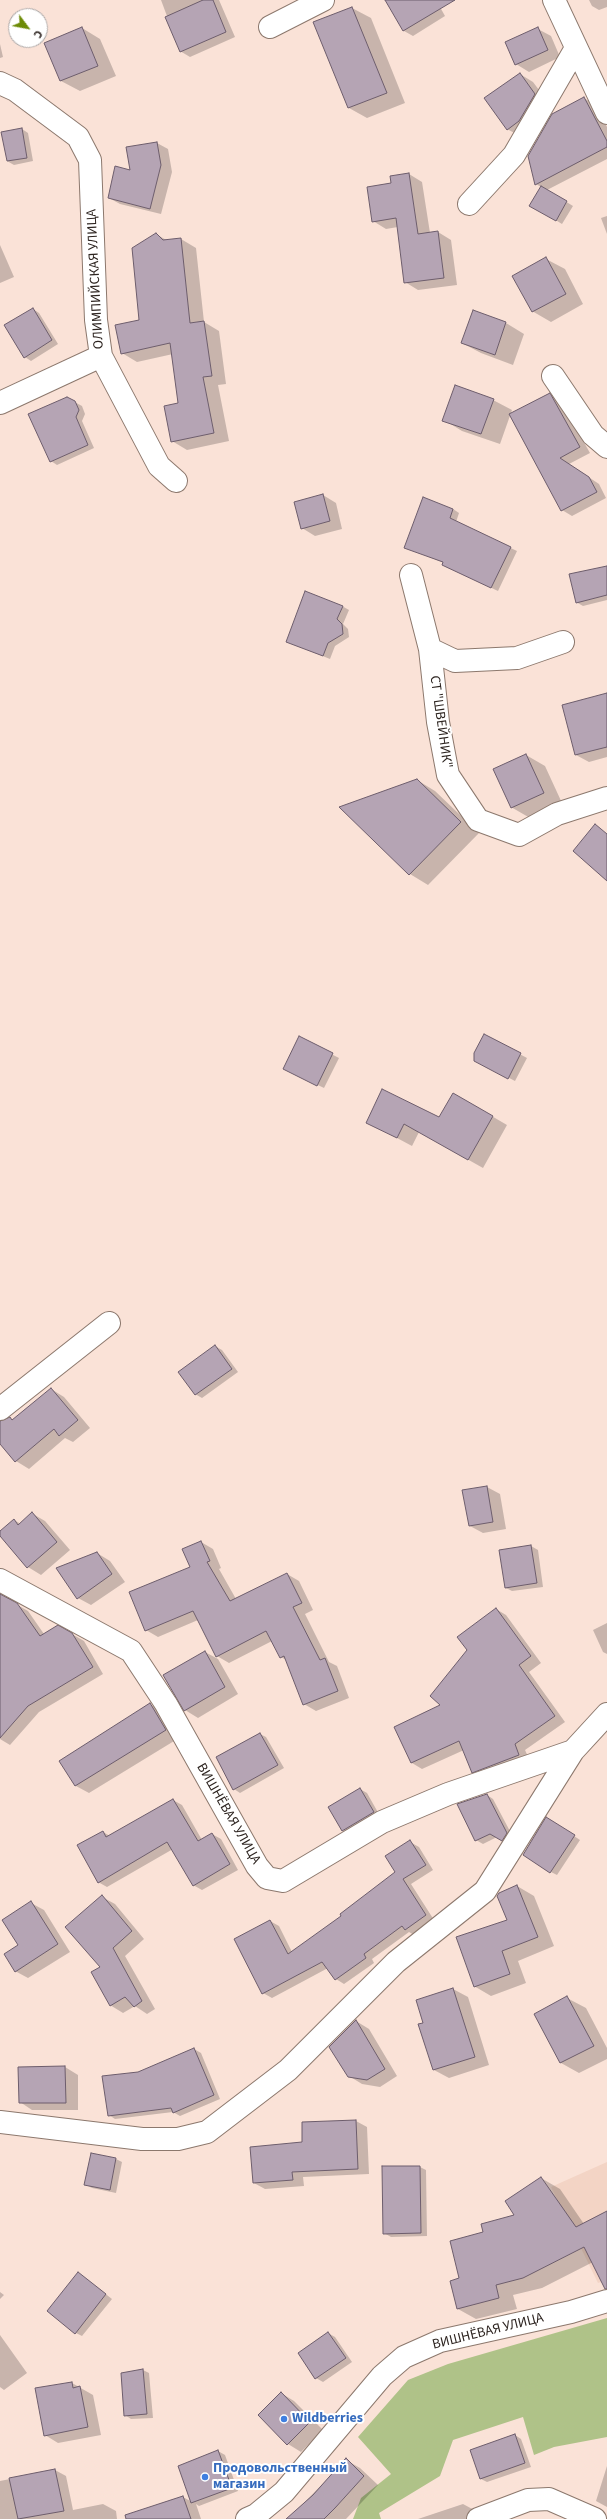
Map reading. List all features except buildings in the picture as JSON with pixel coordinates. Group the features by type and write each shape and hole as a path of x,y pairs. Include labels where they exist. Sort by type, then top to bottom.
{"street":[{"path":"270,27 323,0"},
{"path":"554,0 607,113"},
{"path":"469,204 514,155 576,48"},
{"name":"ОЛИМПИЙСКАЯ УЛИЦА","path":"0,83 15,90 78,136 90,160 96,320 101,356 159,466 176,481"},
{"path":"0,403 101,356"},
{"path":"553,376 593,435 607,447"},
{"name":"СТ \"ШВЕЙНИК\"","path":"411,575 430,649 438,722 448,775 478,820 519,835 557,814 607,798"},
{"path":"430,649 455,661 517,658 563,642"},
{"path":"0,1409 109,1323"},
{"name":"ВИШНЁВАЯ УЛИЦА","path":"0,1580 130,1650 166,1704 257,1866 267,1878 283,1881 382,1822 448,1794 573,1751"},
{"path":"0,2122 142,2139 178,2139 207,2132 288,2070 396,1962 485,1891 573,1751 607,1714"},
{"name":"ВИШНЁВАЯ УЛИЦА","path":"247,2519 256,2515 284,2492 382,2376 404,2357 440,2341 571,2312 607,2301"},
{"path":"478,2519 528,2500 550,2499 595,2519"}],"shaded area":[{"path":"607,2162 607,2280 598,2283 551,2187"}],"green space":[{"path":"607,2318 607,2437 554,2447 534,2455 523,2417 453,2440 440,2476 379,2513 381,2519 353,2519 361,2498 391,2474 358,2437 408,2380 448,2364"}],"place":[{"name":"Wildberries","path":"284,2419"},
{"name":"Продовольственный магазин","path":"205,2477"}]}
